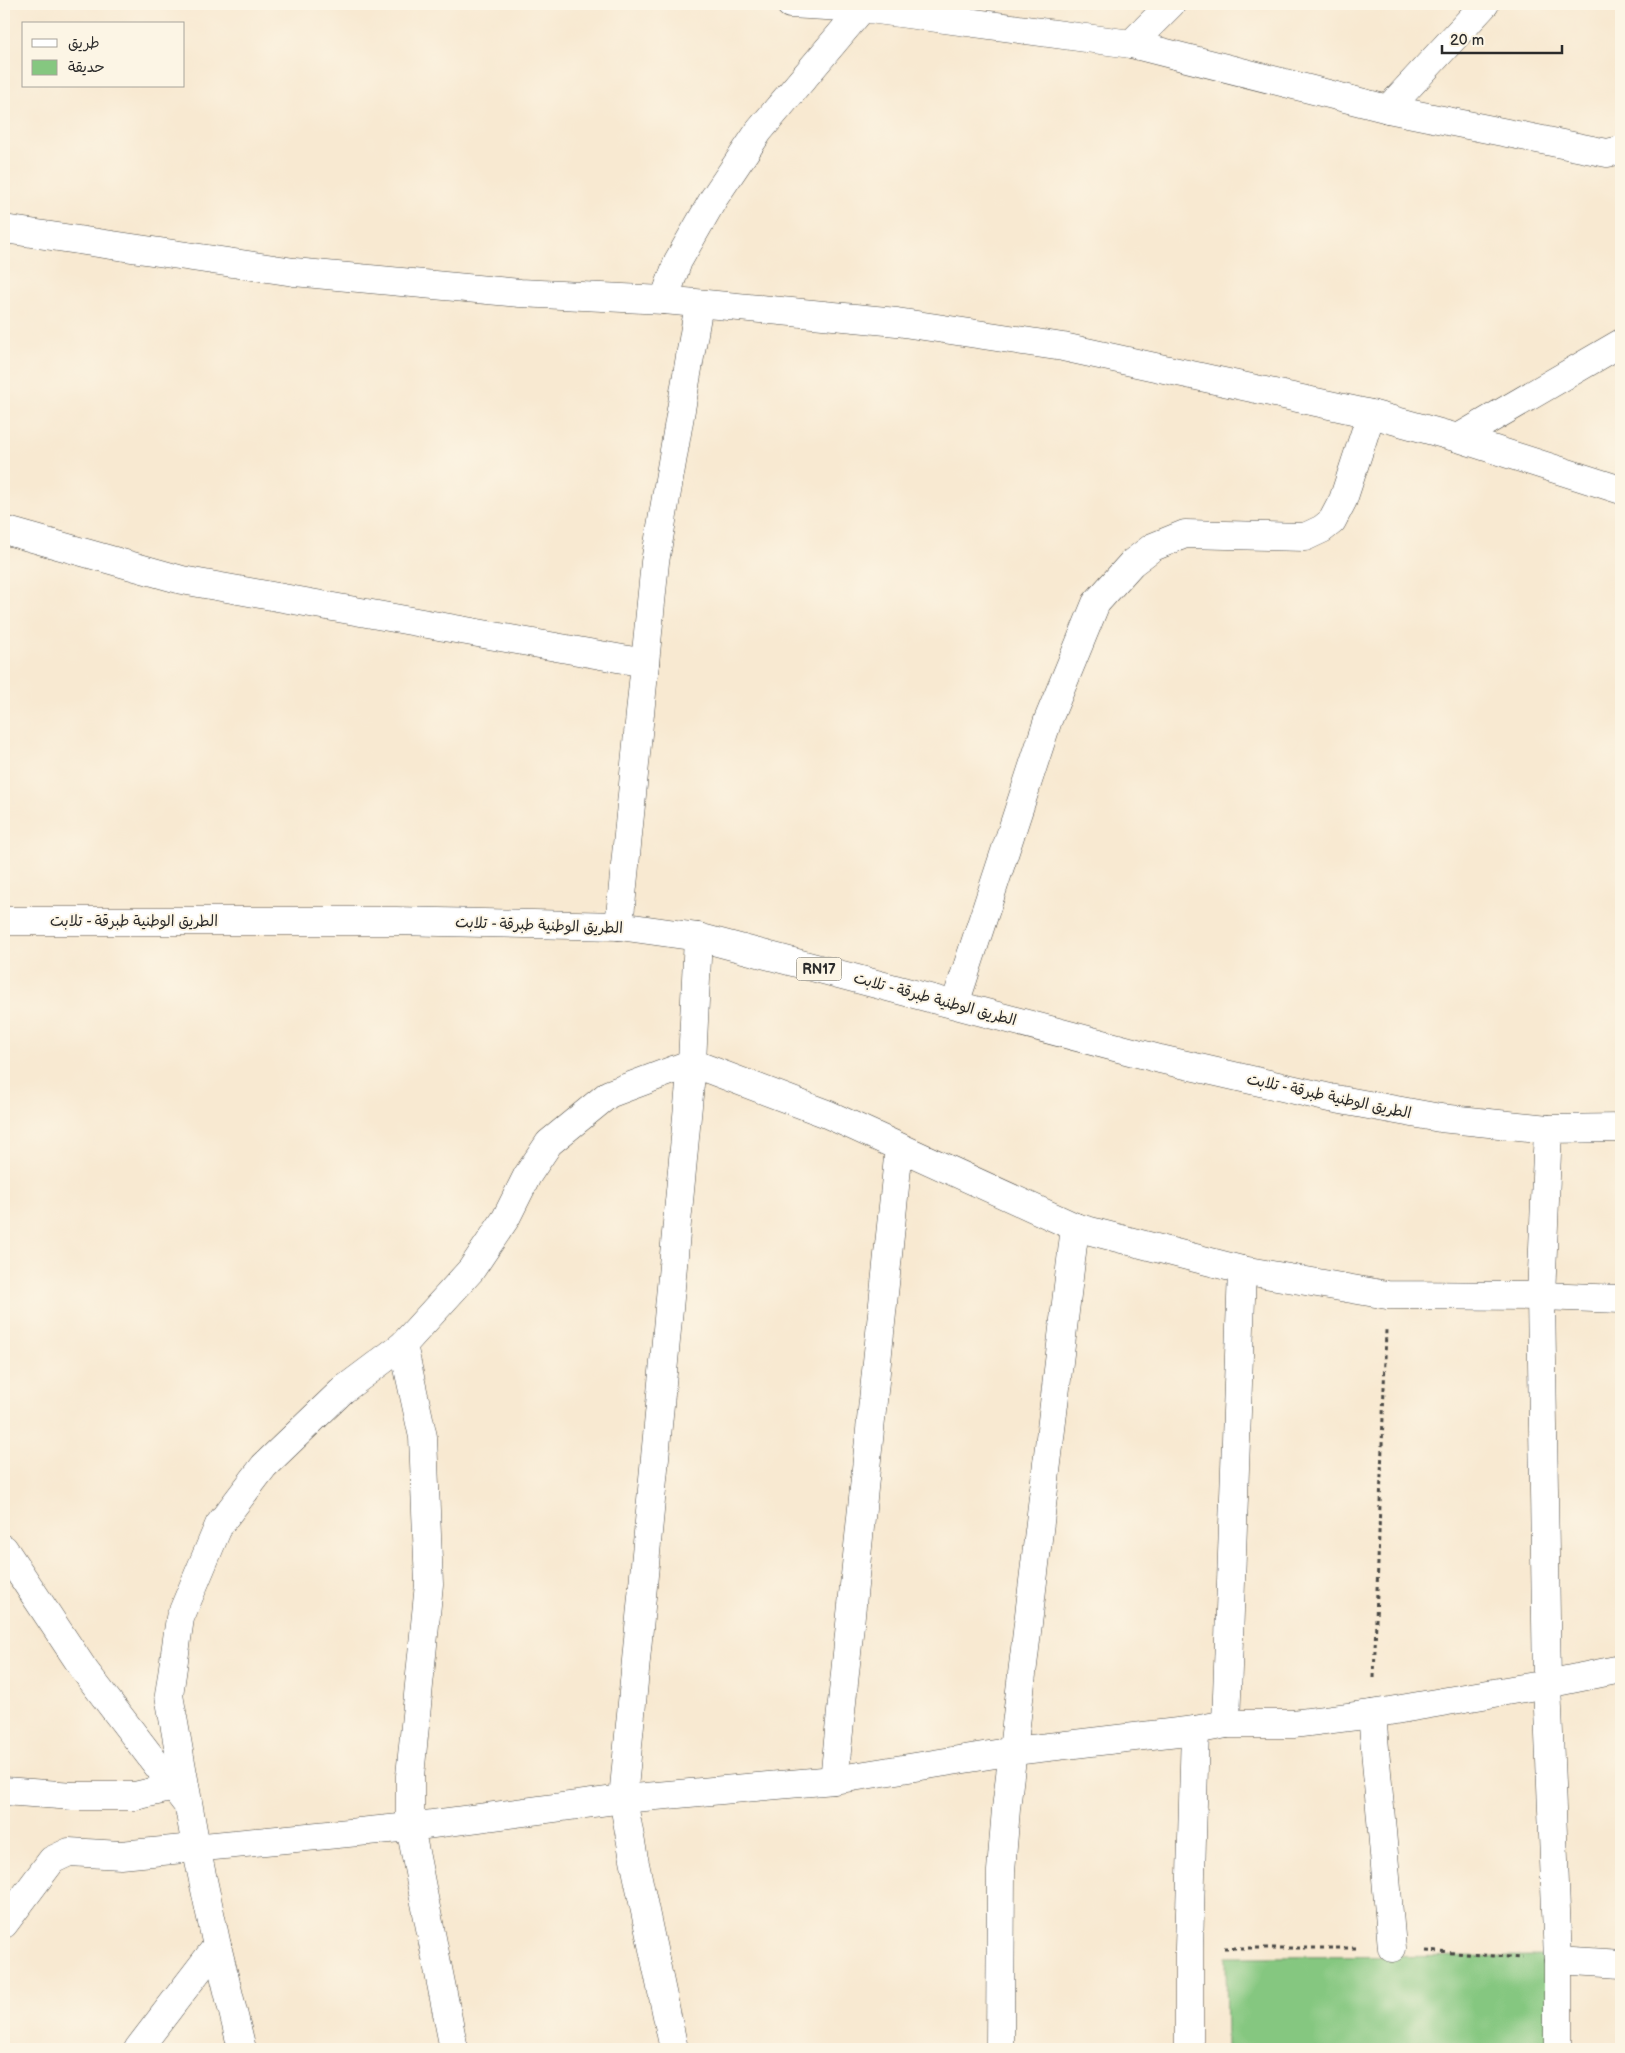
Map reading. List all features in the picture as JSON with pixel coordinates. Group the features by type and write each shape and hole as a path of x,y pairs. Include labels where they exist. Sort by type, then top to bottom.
{"street":[{"path":"790,4 864,6 1131,44 1388,109 1594,151 1607,153 1621,150"},
{"path":"1131,44 1171,4"},
{"path":"1388,109 1485,4"},
{"path":"664,300 678,261 714,198 759,131 864,6"},
{"path":"4,229 294,272 520,293 664,300 897,322 1063,347 1370,414 1458,438 1621,490"},
{"path":"619,926 655,562 700,304"},
{"path":"1458,438 1621,343"},
{"path":"955,1004 1048,720 1096,603 1132,563 1146,552 1153,547 1185,534 1305,537 1322,529 1332,521 1343,500 1370,414"},
{"path":"5,535 182,580 645,663"},
{"name":"الطريق الوطنية طبرقة - تلابت","path":"4,921 396,921 619,926 698,937 1160,1059 1330,1098 1440,1118 1548,1129 1621,1128"},
{"path":"674,2049 623,1799 692,1063 698,937"},
{"path":"242,2049 196,1848 181,1797 169,1695 180,1618 219,1525 264,1466 343,1390 403,1345 471,1270 506,1218 527,1176 549,1143 609,1094 692,1063 827,1114 1075,1227 1242,1270 1387,1295 1541,1296 1621,1299"},
{"path":"1548,1129 1541,1296 1547,1684 1558,1960 1558,2049"},
{"path":"834,1780 899,1148"},
{"path":"1000,2049 1001,1870 1006,1809 1075,1227"},
{"path":"1226,1724 1242,1270"},
{"path":"403,1345 423,1437 429,1584 410,1776 410,1827 454,2049"},
{"path":"4,1549 85,1671 181,1797"},
{"path":"4,1924 52,1860 68,1852 121,1855 196,1848 410,1827 623,1799 834,1780 1014,1750 1195,1730 1226,1724 1293,1724 1372,1714 1547,1684 1621,1669"},
{"path":"1372,1714 1392,1948"},
{"path":"1189,2049 1189,1948 1195,1730"},
{"path":"4,1791 73,1796 181,1797"},
{"path":"138,2049 217,1946"},
{"path":"1558,1960 1621,1964"}],"path":[{"path":"1372,1714 1387,1295"}],"green space":[{"path":"1561,1956 1562,2049 1227,2049 1226,1957"}]}
